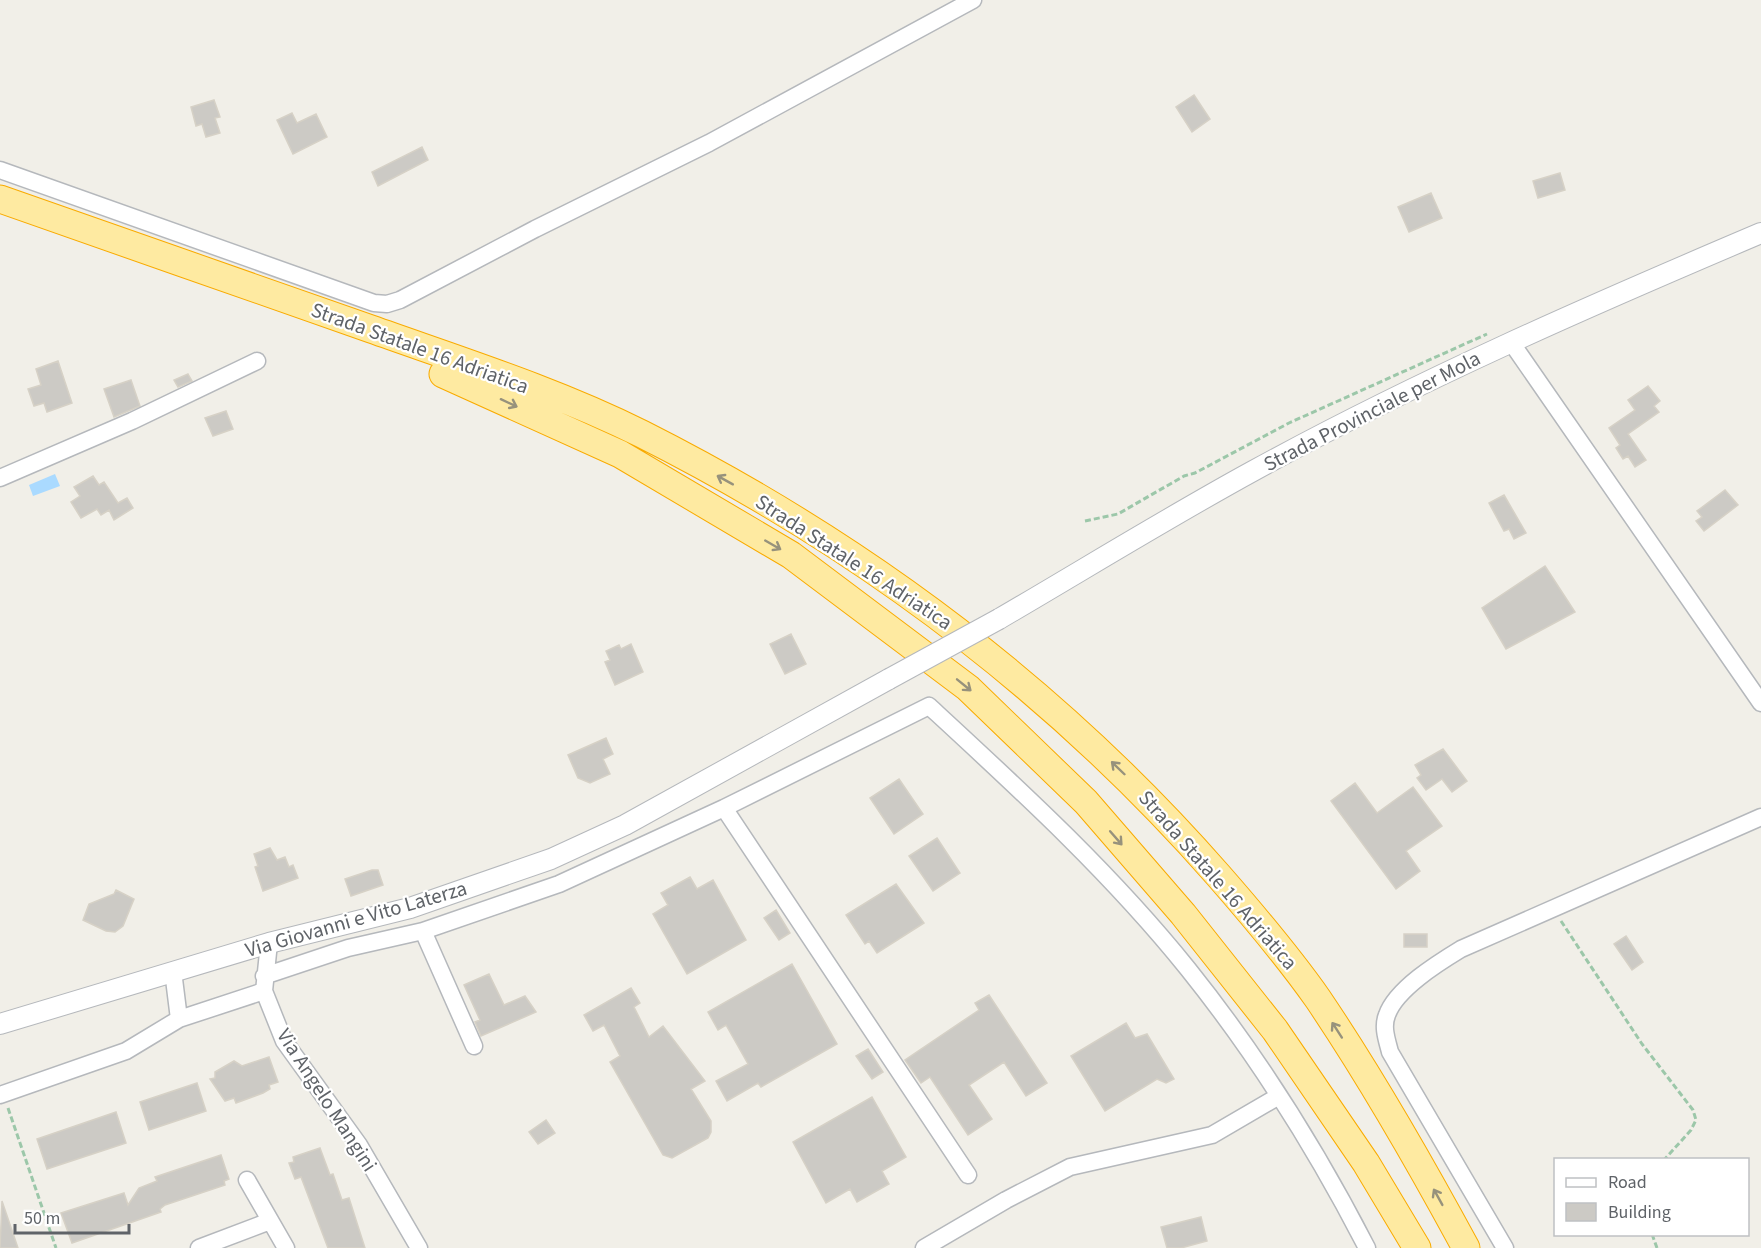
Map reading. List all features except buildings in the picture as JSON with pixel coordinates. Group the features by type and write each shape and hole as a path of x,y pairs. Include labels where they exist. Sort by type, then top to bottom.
{"highway":[{"name":"Strada Statale 16 Adriatica","path":"0,199 554,396 639,433 816,533 962,631 1038,694 1164,813 1266,930 1317,998 1382,1100 1466,1248"},
{"name":"Strada Statale 16 Adriatica","path":"0,218 303,323 464,382 620,454 791,555 968,688 1086,802 1183,914 1275,1030 1366,1163 1417,1248"}],"street":[{"path":"0,170 374,303 387,304 400,300 709,143 973,0"},
{"name":"Strada Provinciale per Mola","path":"889,679 999,619 1253,471 1511,342 1761,233"},
{"path":"1511,342 1761,703"},
{"path":"0,478 132,421 257,361"},
{"name":"Via Giovanni e Vito Laterza","path":"0,1024 269,943 410,908 551,859 625,825 889,679"},
{"path":"1,1095 126,1051 179,1019 348,948 423,931 559,884 724,808 929,706 1012,782 1126,899 1187,969 1298,1124 1367,1248"},
{"path":"724,808 968,1176"},
{"path":"1505,1248 1390,1052 1385,1030 1387,1015 1398,997 1433,966 1461,949 1761,817"},
{"path":"423,931 474,1046"},
{"path":"264,983 269,943"},
{"path":"172,971 179,1019"},
{"name":"Via Angelo Mangini","path":"264,983 284,1041 359,1145 419,1248"},
{"path":"924,1248 1006,1200 1070,1167 1212,1135 1279,1096"},
{"path":"247,1180 286,1248"},
{"path":"199,1248 270,1221"}],"path":[{"path":"1085,520 1118,514 1184,476 1195,473 1288,423 1479,335 1492,333 1511,342"},
{"path":"1552,909 1642,1044 1693,1110 1696,1120 1691,1130 1666,1158"},
{"path":"1,1095 56,1248"}],"water":[{"path":"55,474 60,486 33,496 29,485"}]}
